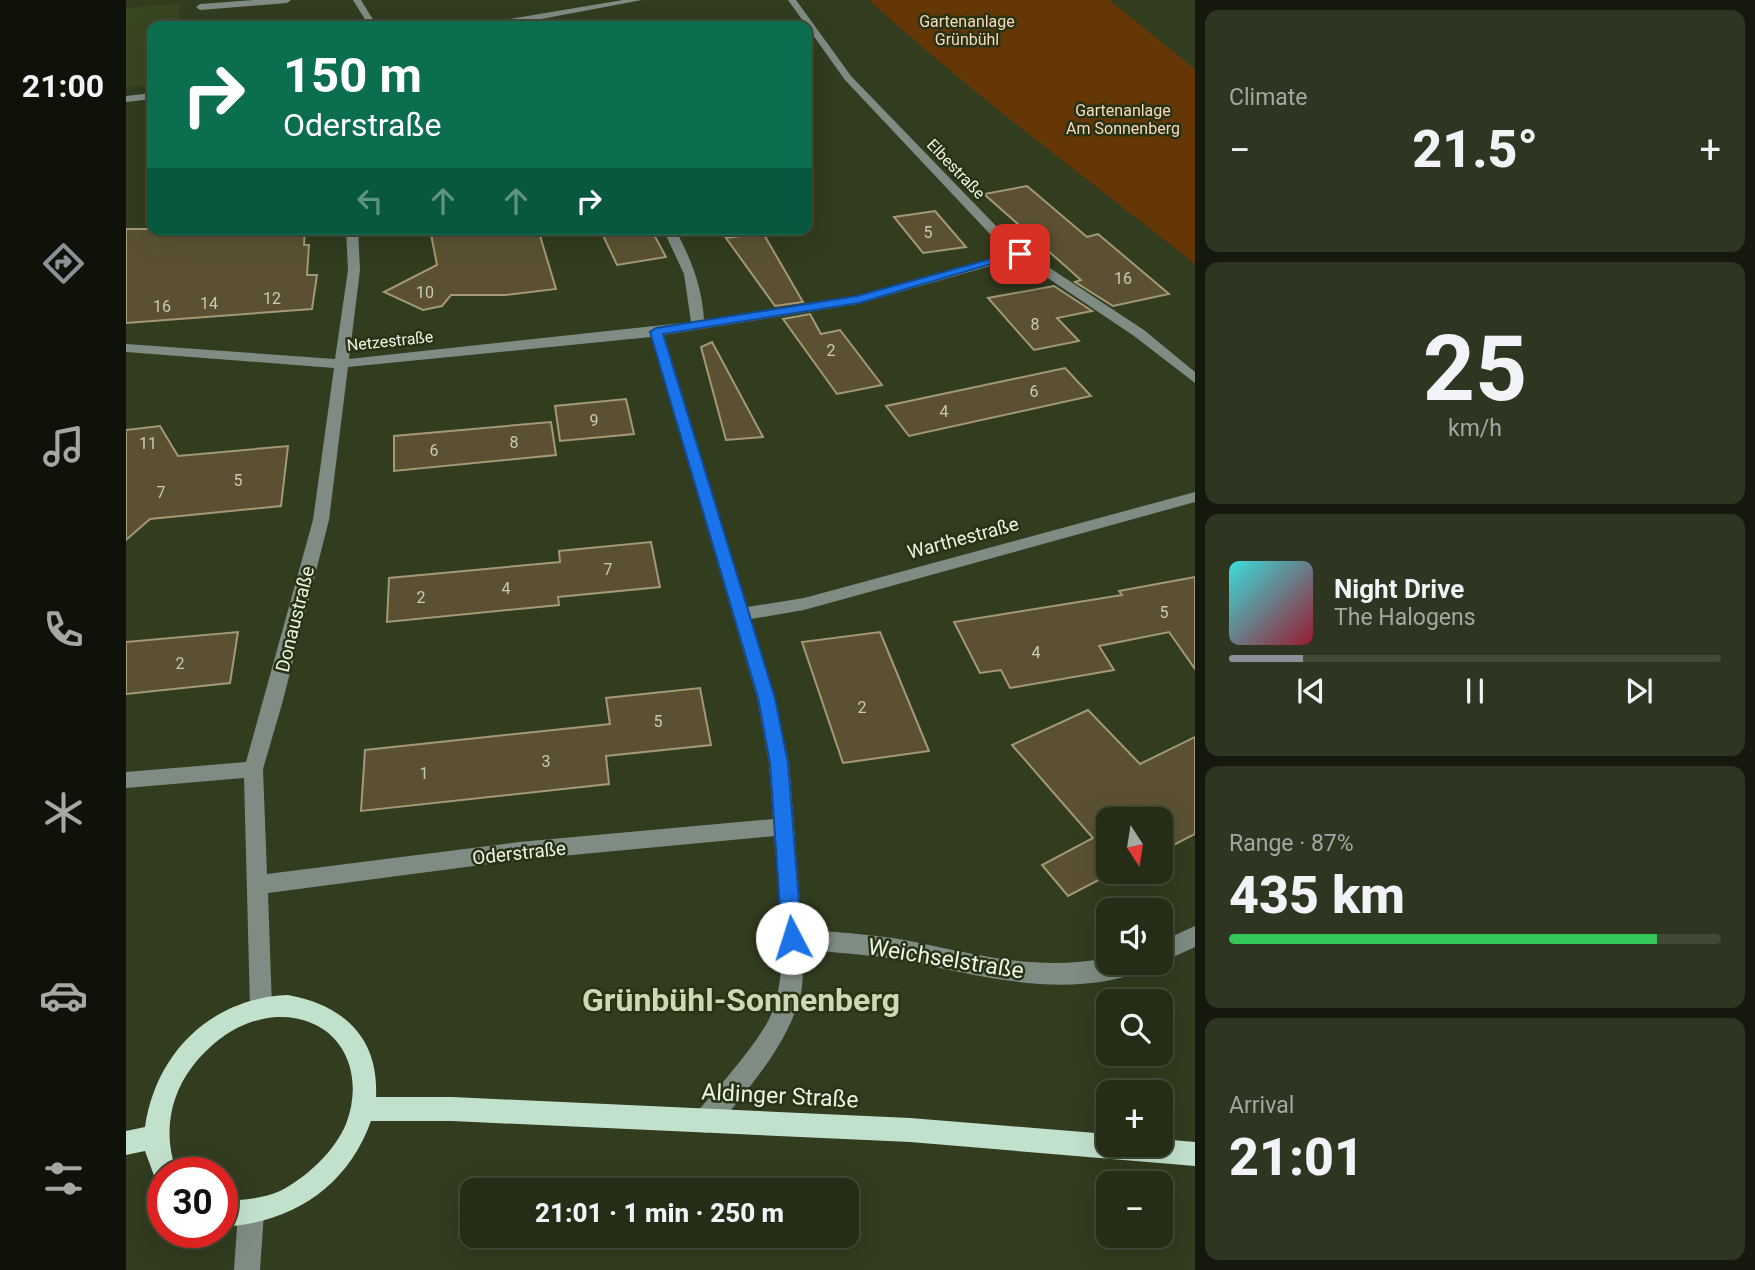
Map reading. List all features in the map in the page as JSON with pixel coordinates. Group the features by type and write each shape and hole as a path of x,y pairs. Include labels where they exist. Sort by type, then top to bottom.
{"main road":[{"path":"160,1157 156,1137 160,1102 175,1070 199,1041 229,1020 261,1008 291,1005 319,1011 341,1026 358,1048 365,1076 362,1109 349,1144 323,1177 289,1202 251,1213 238,1213"},
{"name":"Aldinger Straße","path":"362,1109 452,1109 910,1130 1195,1154"},
{"path":"126,1143 156,1137"}],"street":[{"path":"200,7 286,0"},
{"path":"357,0 370,21"},
{"path":"513,21 571,7 638,0"},
{"name":"Elbestraße","path":"793,0 808,21"},
{"name":"Elbestraße","path":"812,27 848,78 974,211 1020,254 1139,333 1195,379"},
{"path":"126,99 147,97"},
{"name":"Donaustraße","path":"261,1008 253,769 273,704 321,520 354,270 352,235"},
{"path":"672,235 696,289 698,323"},
{"path":"706,1121 777,1028 790,991 792,938 776,750 766,698 656,332 698,323 859,300 1020,254"},
{"name":"Netzestraße","path":"126,348 341,364 656,332"},
{"name":"Warthestraße","path":"741,614 804,604 1195,497"},
{"path":"126,780 253,769"},
{"name":"Oderstraße","path":"257,886 370,869 642,839 782,827"},
{"path":"1173,947 1195,936"},
{"name":"Weichselstraße","path":"792,938 896,949 1010,972 1072,975 1096,970"},
{"path":"247,1270 251,1213"}],"shaded area":[{"path":"180,4 178,21 147,21 147,85 126,88 126,8"}],"green space":[{"name":"Gartenanlage Am Sonnenberg","path":"869,0 1109,0 1195,69 1195,264 989,102"}],"building":[{"path":"1027,186 1087,237 1098,234 1169,294 1113,306 1075,282 1081,280 984,194"},
{"path":"935,211 966,247 923,253 894,217"},
{"path":"126,229 147,229 147,235 305,235 304,245 309,245 307,275 317,275 312,309 126,323"},
{"path":"431,235 540,235 556,289 505,295 451,295 442,306 423,310 384,292 437,265"},
{"path":"603,235 654,235 666,257 617,265"},
{"path":"764,235 803,302 775,306 726,238"},
{"path":"1054,286 1092,311 1057,318 1079,341 1034,350 988,298"},
{"path":"810,314 821,334 840,330 882,385 837,394 783,319"},
{"path":"712,342 763,437 726,440 701,347"},
{"path":"1065,368 1091,396 909,436 886,406"},
{"path":"626,399 634,434 560,441 555,406"},
{"path":"551,422 556,455 394,471 394,436"},
{"path":"160,426 178,456 288,446 281,506 150,519 126,540 126,430"},
{"path":"651,542 660,587 558,597 559,605 387,622 389,578 560,562 559,551"},
{"path":"1195,577 1195,669 1169,632 1099,646 1114,670 1010,688 1001,670 980,673 954,622 1122,595 1119,591"},
{"path":"238,632 230,683 126,694 126,642"},
{"path":"880,632 929,751 843,763 802,642"},
{"path":"700,688 711,745 606,756 609,784 361,811 365,750 610,724 606,698"},
{"path":"1088,710 1140,764 1195,737 1195,834 1173,845 1173,807 1096,807 1096,881 1068,896 1042,865 1093,838 1012,745"}],"district":[{"name":"Grünbühl-Sonnenberg","path":"741,1000"}],"route":[{"path":"792,938 779,763 766,698 656,332 698,323 859,300 1020,254"}],"park label":[{"name":"Gartenanlage Grünbühl","path":"967,30"}]}
